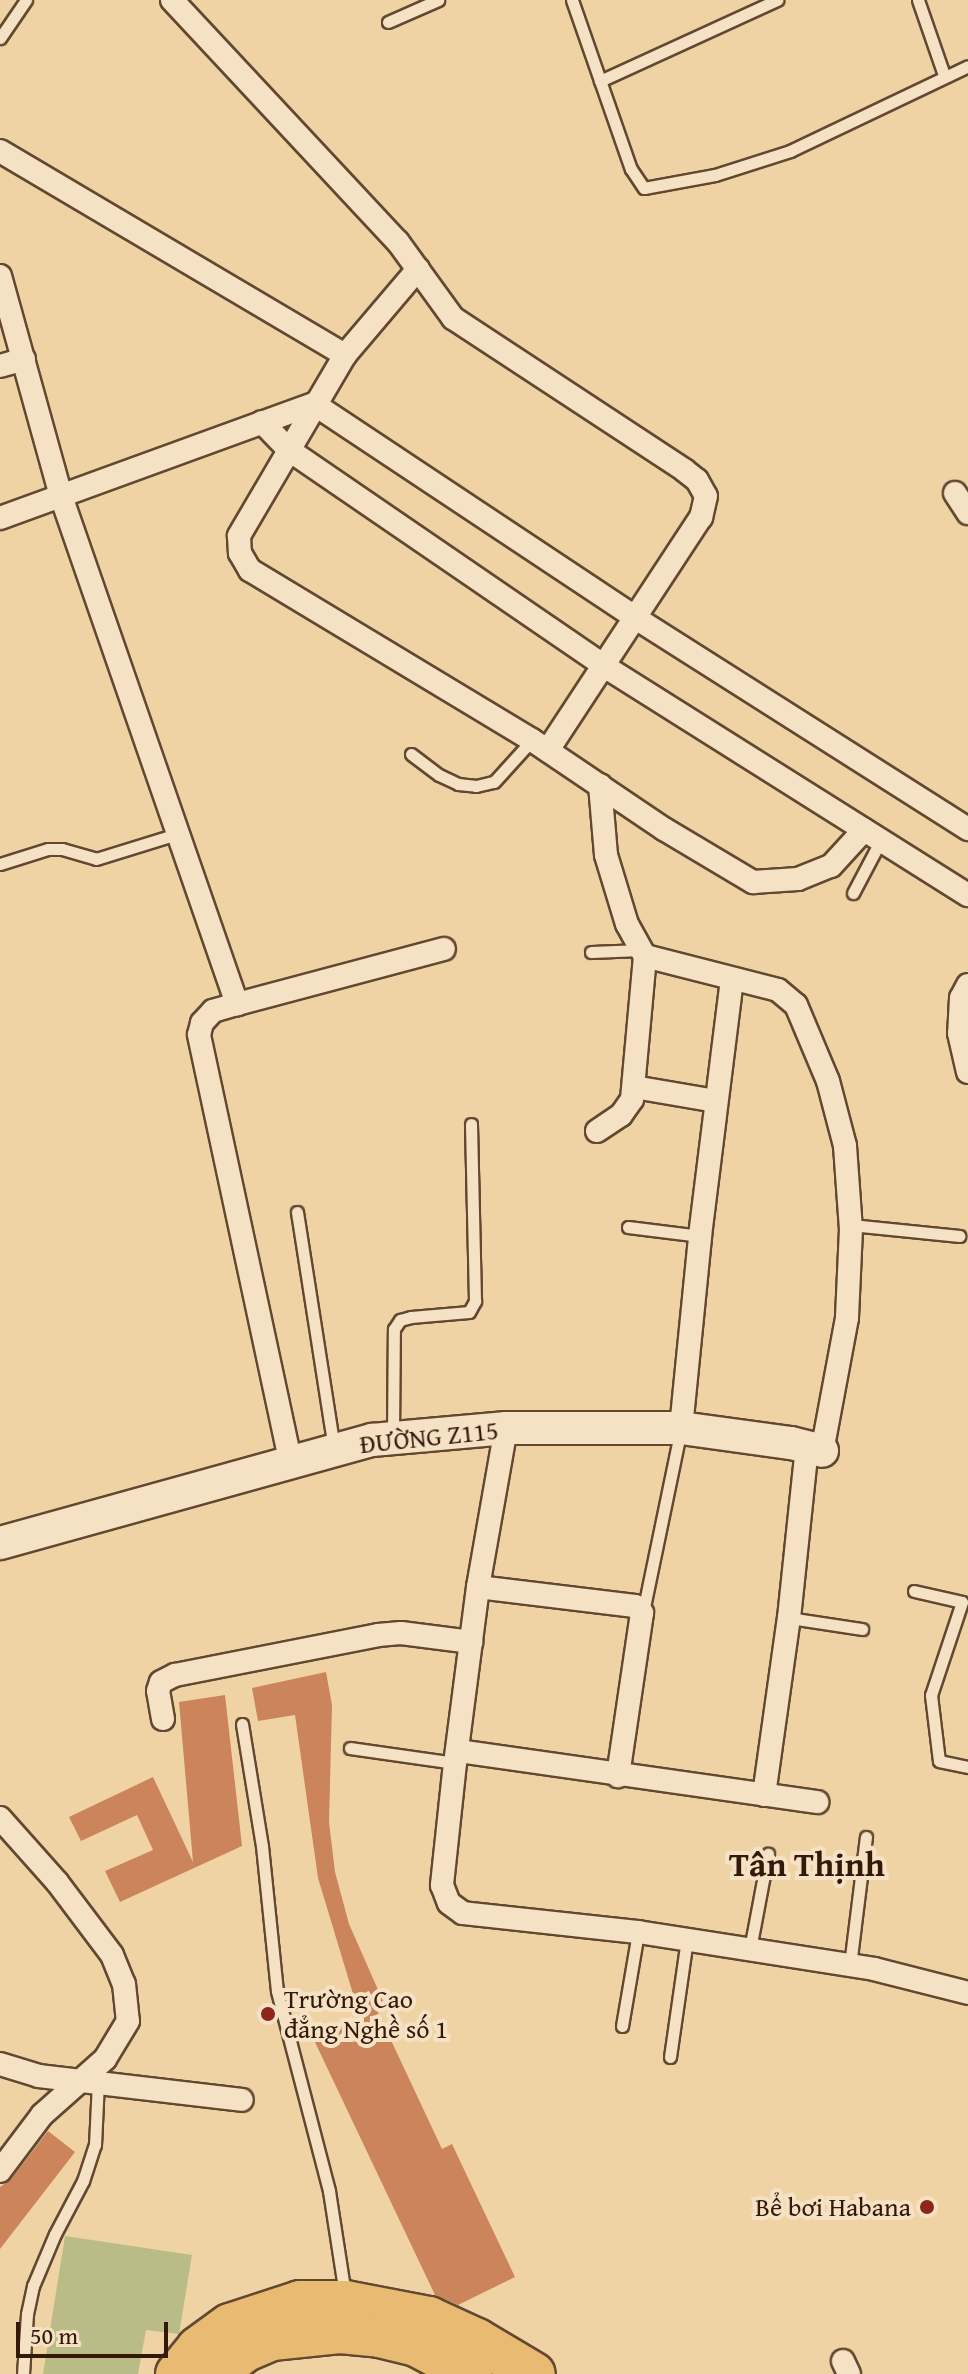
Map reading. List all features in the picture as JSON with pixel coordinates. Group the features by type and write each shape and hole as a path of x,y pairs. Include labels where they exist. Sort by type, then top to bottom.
{"highway":[{"path":"177,2374 198,2348 230,2325 261,2312 300,2302 346,2302 429,2318 477,2340 534,2374"},
{"path":"215,2374 244,2351 272,2339 340,2332 380,2336 416,2345 471,2374"}],"street":[{"path":"172,0 377,219 453,318 684,470 703,489 706,506 701,517 604,666 540,745"},
{"path":"0,151 345,355"},
{"path":"418,269 345,355 239,536 240,553 250,570 540,745 753,882 798,879 831,866 873,835"},
{"path":"0,276 61,496 237,1004"},
{"path":"0,366 24,359"},
{"path":"314,404 634,617 968,829"},
{"path":"0,518 314,404"},
{"path":"262,422 289,450 604,666 968,895"},
{"path":"955,493 968,513"},
{"path":"597,1131 621,1115 632,1099 643,953 627,924 606,855 600,785"},
{"path":"291,1465 199,1035 202,1023 213,1011 444,949"},
{"path":"643,953 778,990 796,1005 828,1081 845,1146 851,1225 847,1318 814,1449 764,1795"},
{"path":"681,1428 700,1236 732,979"},
{"path":"968,985 961,998 959,1033 968,1072"},
{"path":"634,1087 716,1101"},
{"path":"506,1428 478,1587 456,1757 442,1885 449,1903 463,1913 687,1939 850,1965 968,1993"},
{"name":"ĐƯỜNG Z115","path":"0,1543 291,1465 334,1450 393,1438 506,1428 681,1428 814,1449"},
{"path":"478,1587 635,1606 642,1613 618,1776"},
{"path":"163,1719 158,1691 161,1682 175,1675 378,1635 401,1633 471,1642"},
{"path":"456,1757 817,1802"},
{"path":"0,1818 57,1882 103,1941 124,1984 128,2021 89,2080 42,2115 0,2171"},
{"path":"0,2064 39,2076 242,2100"}],"lane":[{"path":"0,38 26,0"},
{"path":"388,22 438,0"},
{"path":"572,0 631,169 644,188 715,175 790,151 968,66"},
{"path":"600,81 777,0"},
{"path":"918,0 944,75"},
{"path":"411,754 439,775 458,784 476,786 494,782 540,745"},
{"path":"0,864 48,849 62,849 96,859 180,833"},
{"path":"853,893 873,835"},
{"path":"591,952 643,953"},
{"path":"393,1438 394,1329 400,1320 411,1317 469,1312 475,1301 471,1124"},
{"path":"297,1212 334,1450"},
{"path":"851,1225 959,1236"},
{"path":"628,1227 700,1236"},
{"path":"642,1613 681,1428"},
{"path":"914,1591 962,1602 931,1695 939,1761 968,1767"},
{"path":"789,1618 862,1629"},
{"path":"242,1724 262,1846 277,1991 329,2191 346,2302"},
{"path":"350,1748 456,1757"},
{"path":"850,1965 866,1837"},
{"path":"750,1949 768,1854"},
{"path":"622,2026 638,1932"},
{"path":"670,2057 687,1939"},
{"path":"23,2374 27,2314 33,2286 42,2260 90,2164 99,2124 89,2080"}],"green space":[{"path":"65,2236 192,2255 179,2334 146,2330 138,2374 43,2374"}],"building":[{"path":"326,1672 332,1705 329,1822 335,1872 349,1924 383,2001 374,2004 442,2149 452,2144 515,2277 458,2305 435,2295 313,2038 360,2017 318,1878 295,1715 258,1721 252,1688"},
{"path":"225,1695 242,1846 120,1902 105,1871 153,1850 137,1815 81,1841 69,1817 153,1777 193,1862 179,1702"},
{"path":"48,2131 75,2152 0,2249 0,2187 11,2179"}],"place":[{"name":"Trường Cao đẳng Nghề số 1","path":"268,2014"},
{"name":"Bể bơi Habana","path":"927,2207"}],"district":[{"name":"Tân Thịnh","path":"807,1864"}]}
